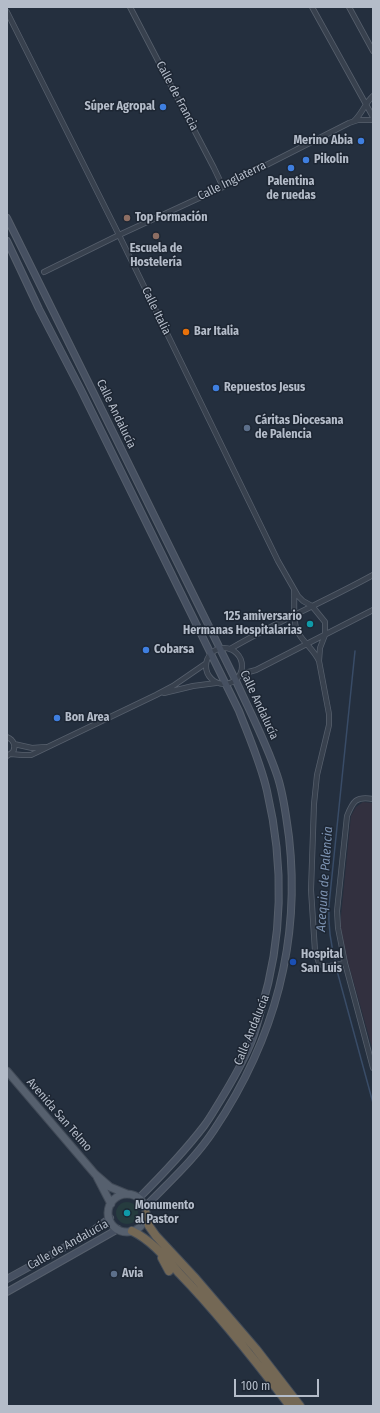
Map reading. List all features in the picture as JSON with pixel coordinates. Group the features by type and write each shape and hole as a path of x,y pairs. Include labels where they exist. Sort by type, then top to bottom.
{"highway":[{"path":"146,1211 149,1226 156,1236 196,1279 256,1349 300,1406"},
{"path":"132,1231 149,1241 218,1315 252,1356 290,1406"},
{"path":"160,1252 162,1261 169,1271"}],"main road":[{"name":"Calle Andalucía","path":"7,218 236,681 265,743 278,776 286,812 291,856 292,910 282,979 274,1009 257,1053 213,1131 187,1164 146,1211"},
{"name":"Calle Andalucía","path":"7,241 39,309 81,390 239,711 267,790 273,820 278,860 279,913 275,953 265,997 251,1043 231,1082 205,1125 180,1157 139,1198"},
{"name":"Avenida San Telmo","path":"7,1071 95,1174 110,1187 127,1194"},
{"name":"Avenida San Telmo","path":"95,1174 111,1204"},
{"path":"127,1194 139,1198 146,1211 142,1225 132,1231 125,1231 114,1226 110,1218 109,1209 117,1197 127,1194"},
{"name":"Calle de Andalucía","path":"7,1279 87,1235 110,1218"},
{"name":"Calle de Andalucía","path":"7,1292 118,1229"}],"street":[{"name":"Calle de Francia","path":"130,7 223,187"},
{"path":"312,7 373,119 354,121"},
{"path":"349,7 373,51"},
{"name":"Calle Italia","path":"7,12 119,235 278,561 294,589 303,601 312,606"},
{"path":"354,121 362,113 373,96"},
{"name":"Calle Inglaterra","path":"44,272 119,235 223,187 354,121"},
{"path":"230,649 251,636 373,575"},
{"name":"Calle Italia","path":"294,589 295,614"},
{"path":"312,606 325,622 325,635 320,648 319,661"},
{"path":"241,674 256,670 373,610"},
{"path":"295,614 298,633 308,643 319,661 329,714 329,725 317,775 314,804 311,890 315,951 319,963 325,967 343,963"},
{"path":"9,755 22,756 31,754 156,695 173,686 205,664 210,654 220,648 230,649 240,658 242,666 241,674 236,681 226,685 216,683 193,686 156,695"},
{"path":"205,664 208,677 216,683"},
{"path":"7,737 11,739 14,744 14,750 9,755"},
{"path":"14,744 32,748 49,746"},
{"path":"373,799 360,798 352,804 347,816 337,911 343,963 373,1068"}],"shaded area":[{"path":"363,802 373,803 373,1051 346,955 340,926 351,816 356,807"}],"green space":[{"path":"127,1202 135,1205 138,1213 135,1221 127,1224 119,1221 116,1213 119,1205"}],"waterway":[{"name":"Acequia de Palencia","path":"336,963 330,934 329,905 355,651"},
{"name":"Acequia de Palencia","path":"336,967 373,1103"}],"place":[{"name":"Súper Agropal","path":"163,107"},
{"name":"Merino Abia","path":"361,141"},
{"name":"Pikolin","path":"306,160"},
{"name":"Palentina de ruedas","path":"291,168"},
{"name":"Top Formación","path":"127,218"},
{"name":"Escuela de Hostelería","path":"156,236"},
{"name":"Bar Italia","path":"186,332"},
{"name":"Repuestos Jesus","path":"216,388"},
{"name":"Cáritas Diocesana de Palencia","path":"247,428"},
{"name":"125 amiversario Hermanas Hospitalarias","path":"310,624"},
{"name":"Cobarsa","path":"146,650"},
{"name":"Bon Area","path":"57,718"},
{"name":"Hospital San Luis","path":"293,962"},
{"name":"Monumento al Pastor","path":"127,1213"},
{"name":"Avia","path":"114,1274"}]}
